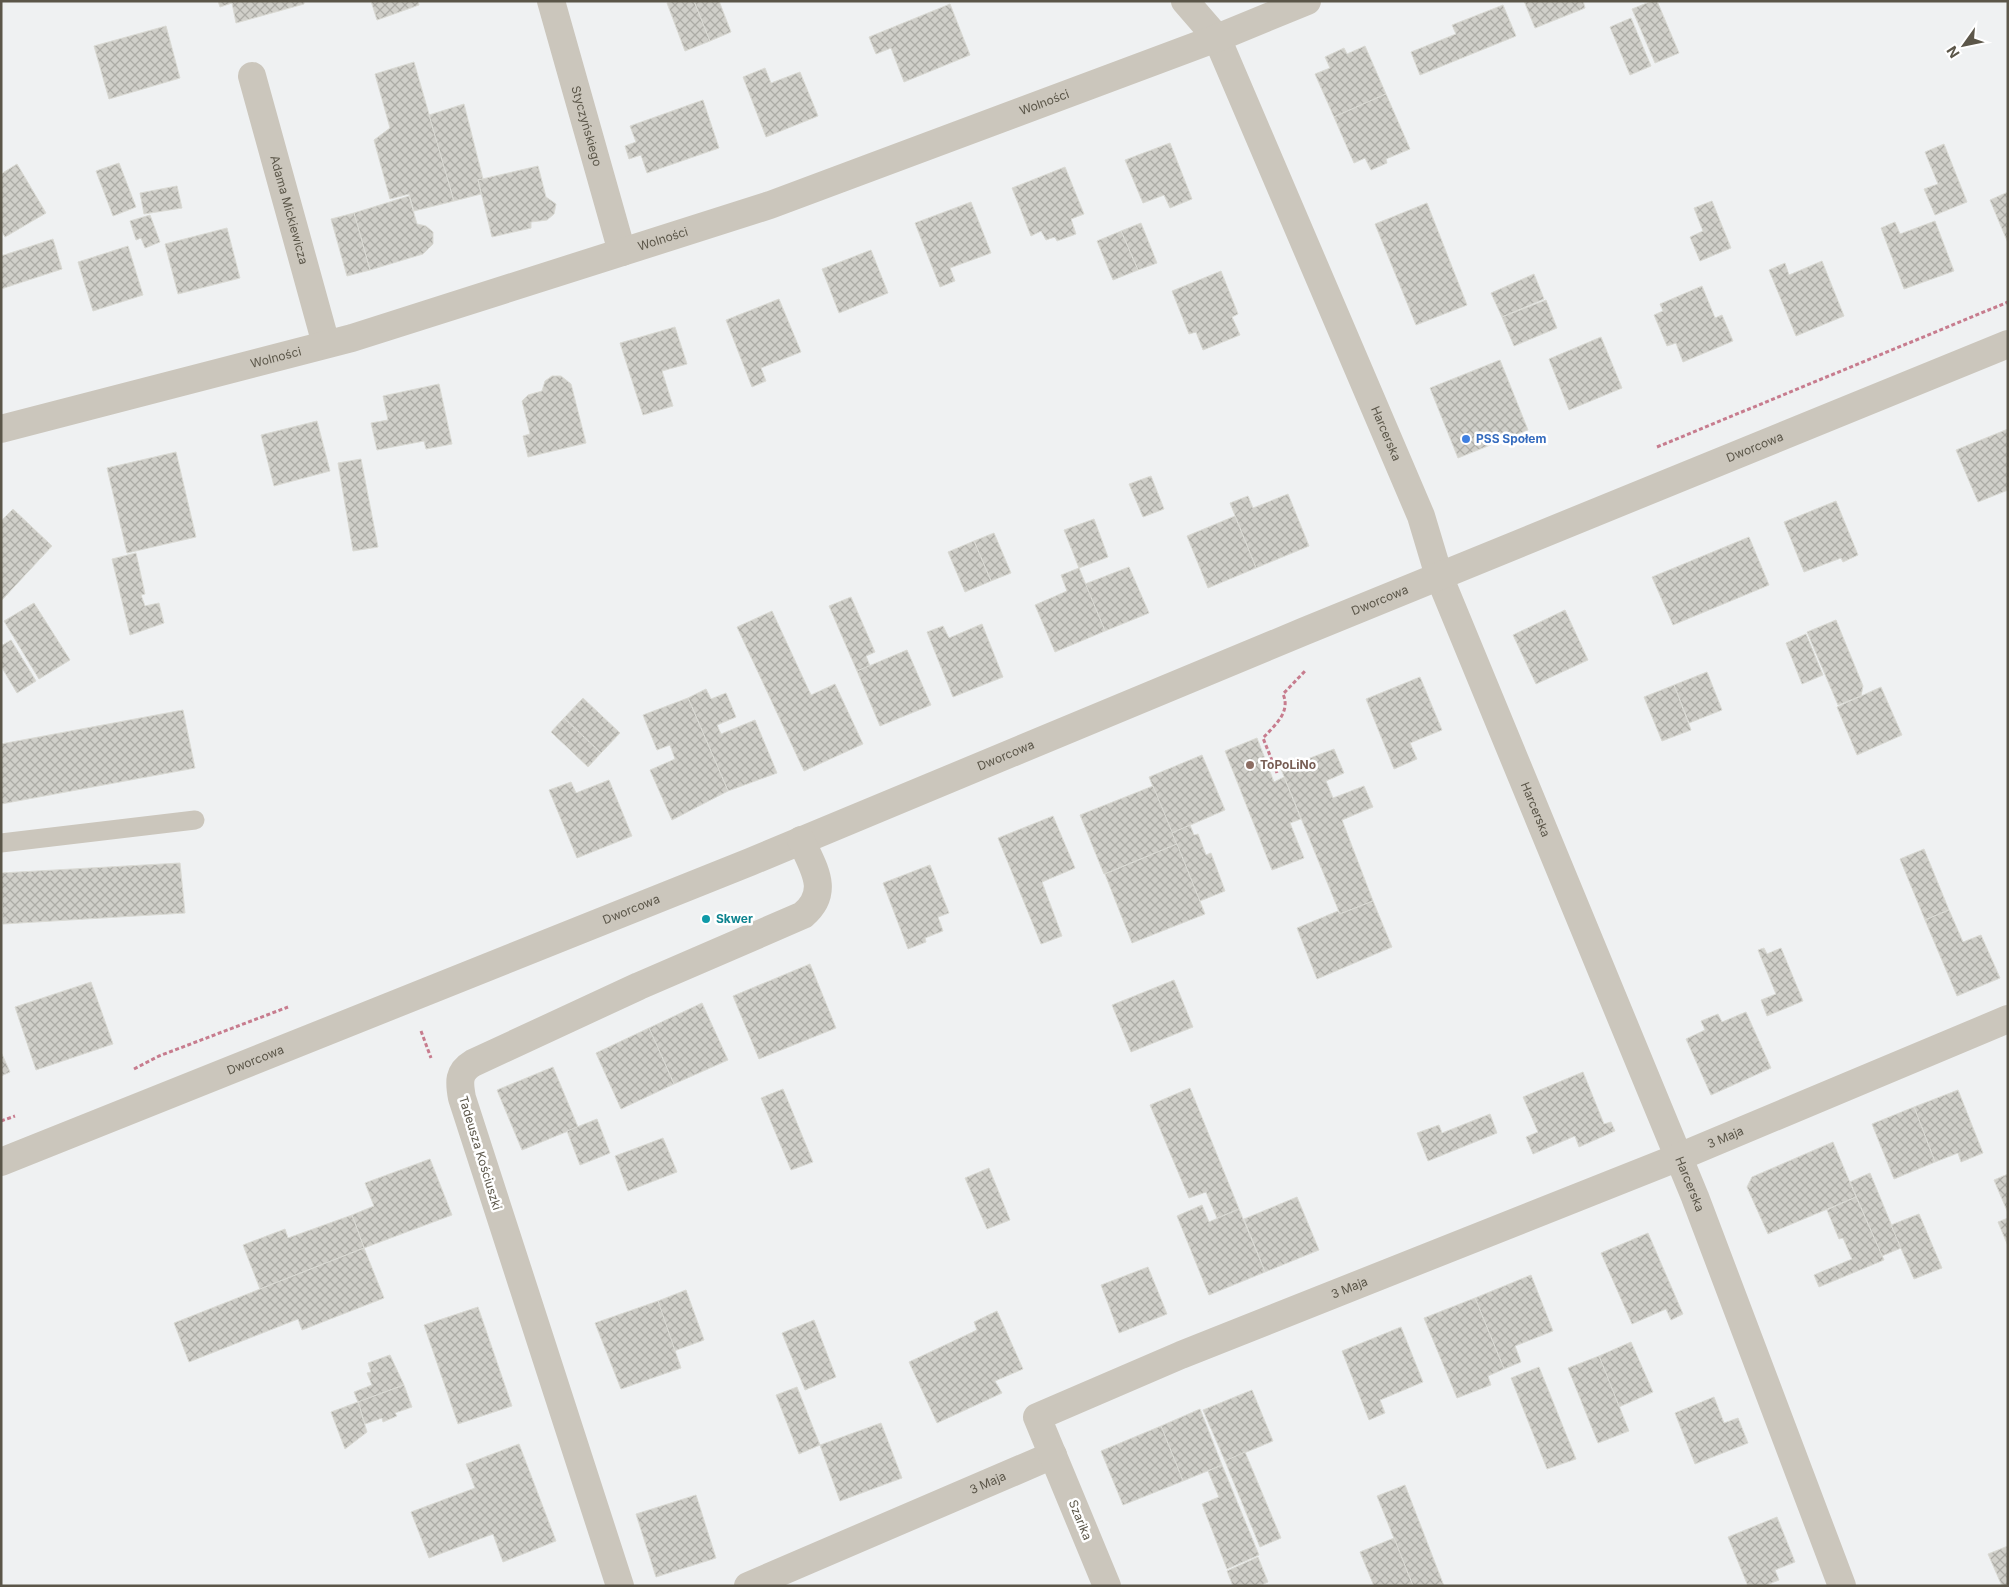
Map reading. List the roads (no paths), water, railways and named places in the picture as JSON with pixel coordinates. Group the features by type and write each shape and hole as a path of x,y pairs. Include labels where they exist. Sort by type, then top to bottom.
{"street":[{"name":"Styczyńskiego","path":"551,1 622,252"},
{"name":"Harcerska","path":"1185,1 1217,38 1421,516 1439,576 1678,1157 1842,1586"},
{"name":"Wolności","path":"1,429 352,338 770,205 1217,38 1308,1"},
{"name":"Adama Mickiewicza","path":"252,76 326,344"},
{"name":"Dworcowa","path":"1,1162 801,840 1439,576 2008,344"},
{"name":"Tadeusza Kościuszki","path":"620,1586 462,1098 459,1080 463,1069 473,1063 639,986 803,915 813,906 820,884 801,840"},
{"name":"3 Maja","path":"748,1586 1053,1454 1037,1417 1181,1355 1678,1157 2008,1019"},
{"name":"Szarika","path":"1053,1454 1107,1586"}],"lane":[{"path":"1,843 194,820"}],"place":[{"name":"PSS Społem","path":"1466,439"},
{"name":"ToPoLiNo","path":"1250,765"},
{"name":"Skwer","path":"706,919"}]}
